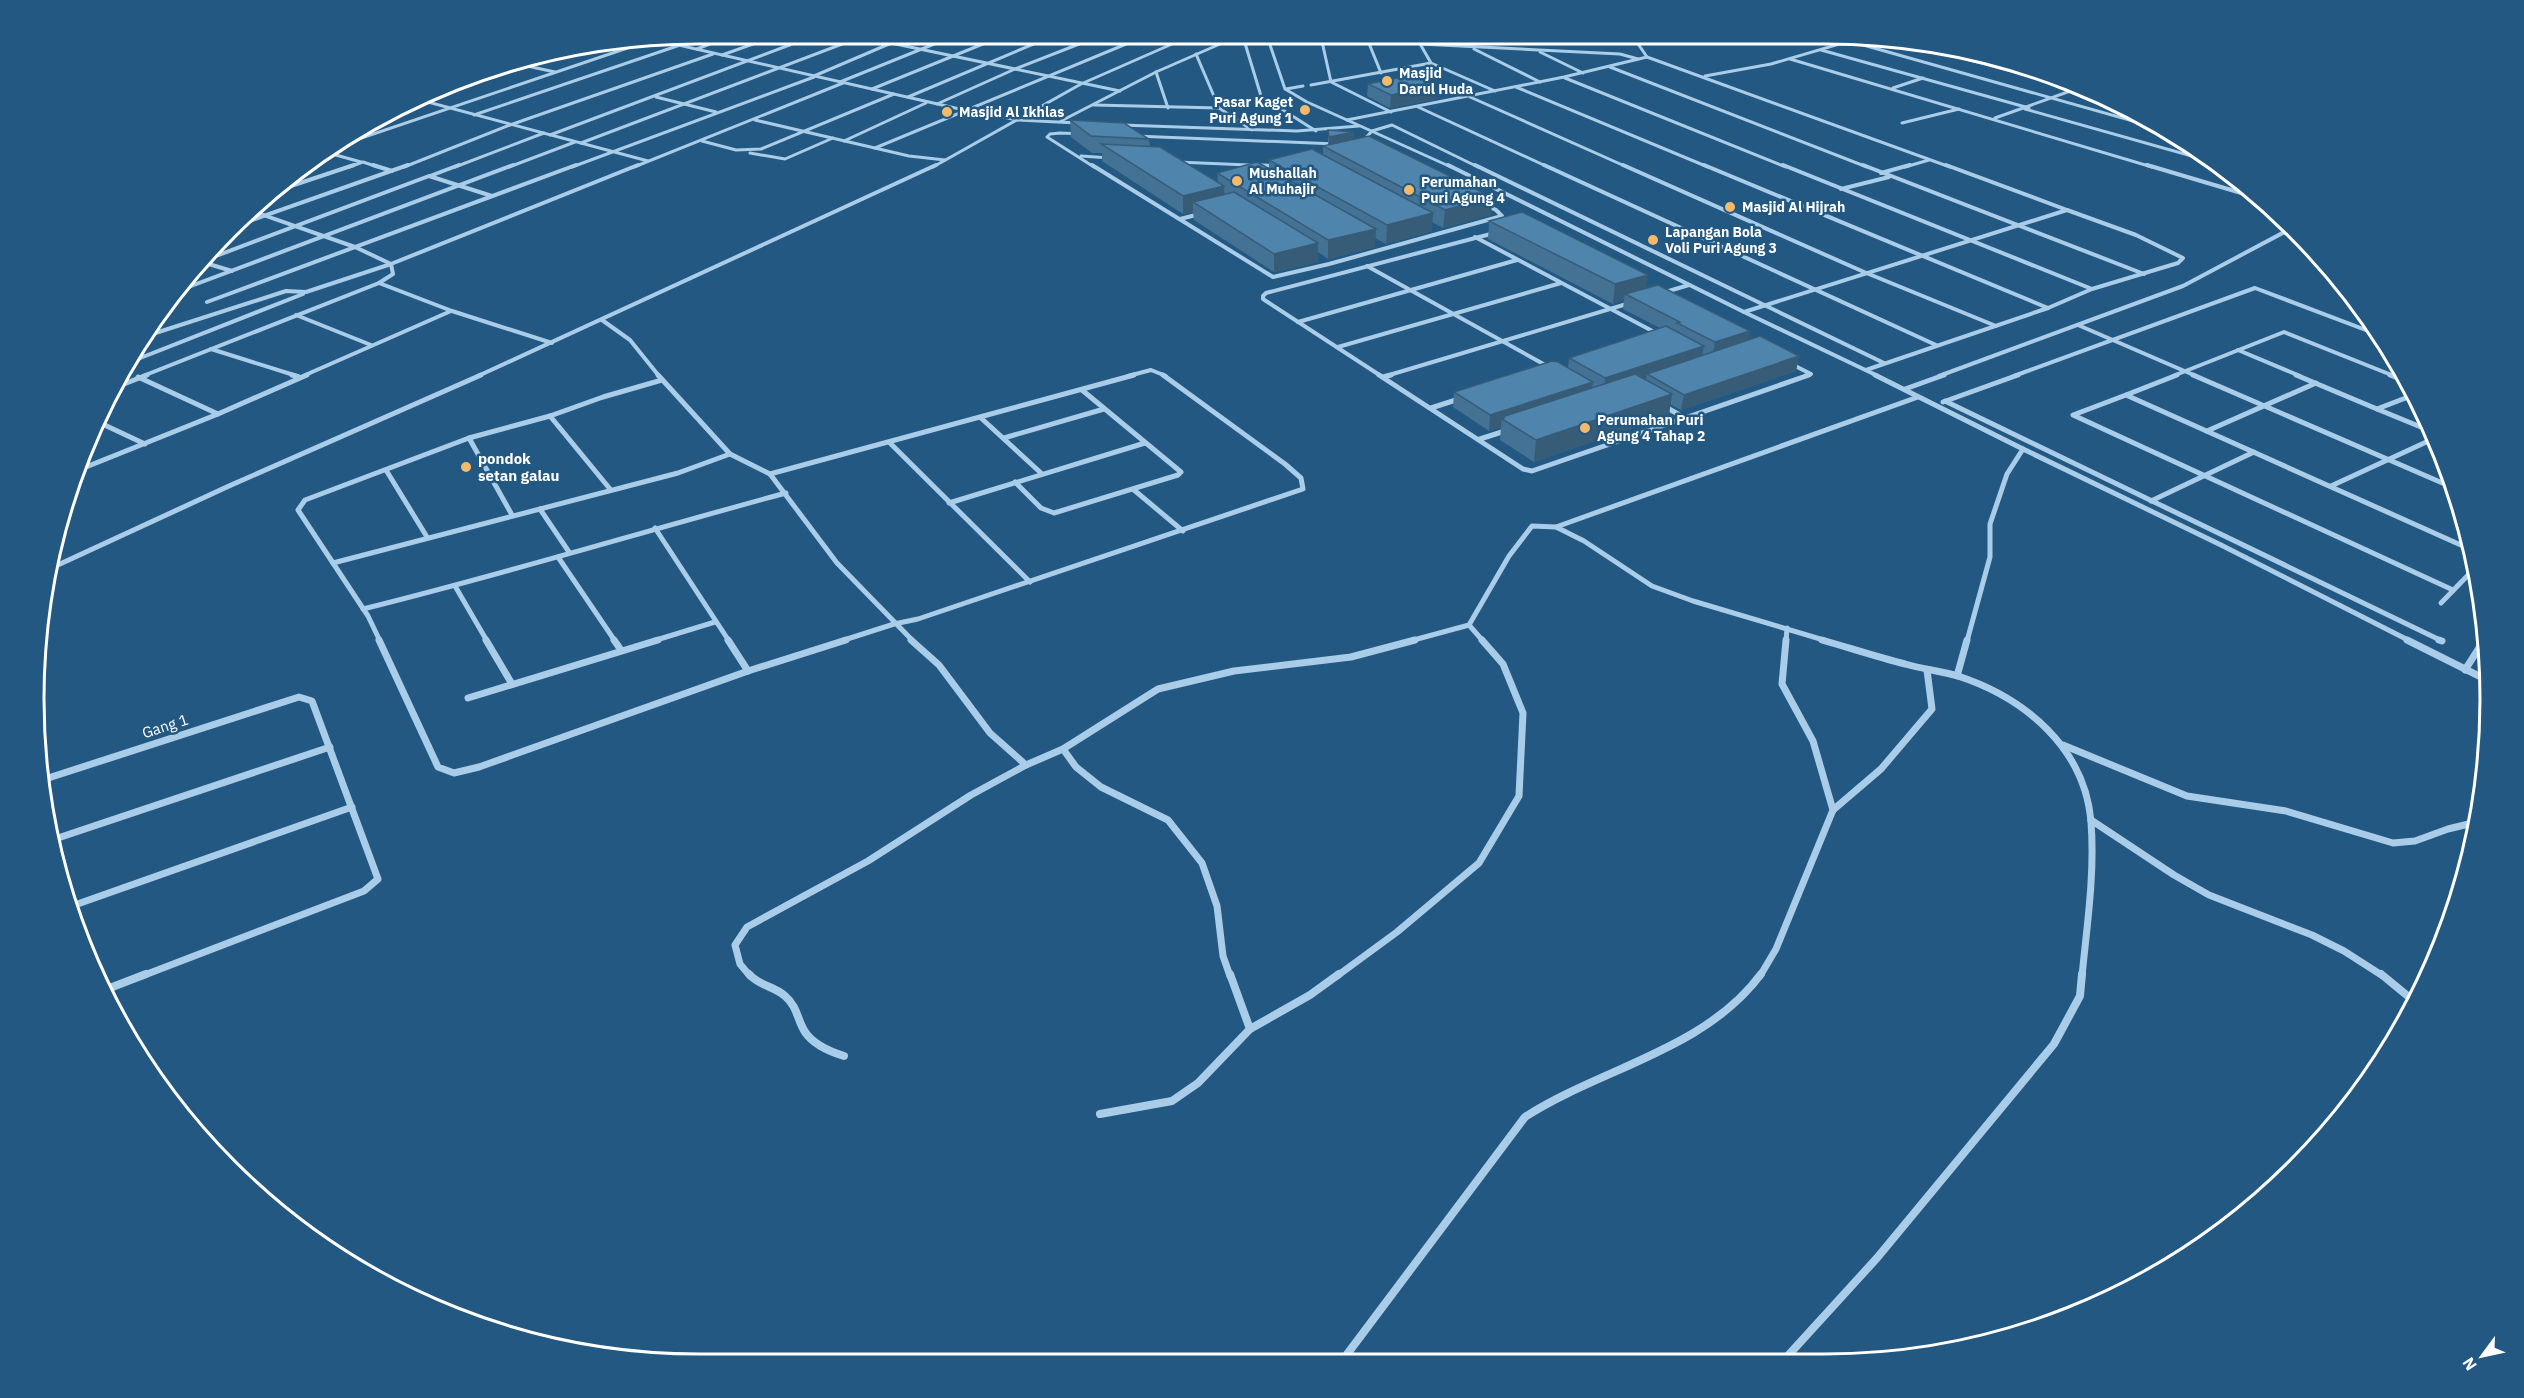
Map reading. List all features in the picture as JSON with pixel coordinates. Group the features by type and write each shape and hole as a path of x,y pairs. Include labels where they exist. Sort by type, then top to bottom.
{"street":[{"path":"696,49 709,44"},
{"path":"722,56 754,44"},
{"path":"550,135 794,44"},
{"path":"581,143 843,44"},
{"path":"207,302 226,297 815,76 888,44"},
{"path":"895,44 1120,91"},
{"path":"139,359 227,326 306,292 391,264 702,141 934,44"},
{"path":"871,90 981,44"},
{"path":"907,97 1032,44"},
{"path":"937,104 1015,69 1079,44"},
{"path":"875,148 1126,44"},
{"path":"57,565 229,486 553,343 947,160 1081,84 1172,44"},
{"path":"1059,122 1156,72 1221,44"},
{"path":"1245,44 1261,96 1317,131"},
{"path":"1269,44 1285,89 1307,102 1370,133 1446,164 1905,389 2141,505 2479,677"},
{"path":"1323,44 1331,82"},
{"path":"1369,44 1381,73"},
{"path":"1420,44 1620,54 1638,59"},
{"path":"1420,44 1431,63"},
{"path":"1638,44 1647,57"},
{"path":"1705,77 1771,64 1839,44"},
{"path":"474,115 681,45 964,111 1018,120 1081,123"},
{"path":"1862,45 2137,122"},
{"path":"1470,47 1541,82"},
{"path":"357,140 628,48"},
{"path":"1536,50 1583,73"},
{"path":"1821,50 2192,156"},
{"path":"250,221 393,171 510,125 714,54"},
{"path":"1196,54 1219,108"},
{"path":"1346,120 1541,82 1647,57 2136,235 2182,258 2178,263 2092,289 2048,308 1866,370"},
{"path":"1790,59 2241,193"},
{"path":"1976,61 2021,74"},
{"path":"1311,85 1431,63 1495,91"},
{"path":"528,66 556,72"},
{"path":"1610,67 2144,274"},
{"path":"1156,72 1168,108"},
{"path":"1389,72 1399,77"},
{"path":"1564,77 2092,289"},
{"path":"1893,89 1923,78"},
{"path":"1331,82 1391,112"},
{"path":"1285,89 1303,86"},
{"path":"1515,87 2048,308"},
{"path":"1995,118 2072,91"},
{"path":"743,152 771,146 895,94"},
{"path":"656,96 717,113"},
{"path":"1439,96 1449,100"},
{"path":"1469,97 1864,272 1996,326"},
{"path":"428,102 648,161"},
{"path":"844,141 927,102"},
{"path":"1094,105 1219,108 1253,130"},
{"path":"1417,107 1936,345"},
{"path":"1902,123 1961,108"},
{"path":"1372,116 1884,363"},
{"path":"755,120 909,156 947,160"},
{"path":"1115,124 1317,131 1359,126"},
{"path":"1360,145 1370,133 1392,125"},
{"path":"1167,137 1172,127"},
{"path":"216,256 545,133"},
{"path":"1060,133 1167,137 1360,145 1496,210 1502,216 1329,264 1279,276 1267,275 1047,137 1050,134 1060,133"},
{"path":"702,141 743,152 785,159 833,138"},
{"path":"190,286 575,142"},
{"path":"1357,152 1369,149"},
{"path":"334,155 393,171"},
{"path":"1080,156 1116,158"},
{"path":"1881,173 1930,159"},
{"path":"292,186 363,162"},
{"path":"1176,162 1277,168 1267,172"},
{"path":"429,176 492,196"},
{"path":"1840,189 1891,177"},
{"path":"1744,312 1864,272 2067,210"},
{"path":"259,213 355,247 391,264"},
{"path":"1180,219 1202,214"},
{"path":"1517,226 1524,227 1760,346 1811,375 1532,471 1523,469 1263,299 1263,296 1367,266 1517,226"},
{"path":"1434,228 1444,233"},
{"path":"1905,389 2214,273 2248,251 2285,232"},
{"path":"1475,237 1660,335 1650,339"},
{"path":"1375,243 1385,248"},
{"path":"1320,258 1329,264"},
{"path":"1298,322 1517,260"},
{"path":"208,264 232,271"},
{"path":"125,383 379,283 393,274 391,264"},
{"path":"1367,266 1552,369 1541,373"},
{"path":"379,283 452,311 553,343"},
{"path":"1338,347 1561,284"},
{"path":"1647,298 1689,285"},
{"path":"1936,405 2255,288 2367,330"},
{"path":"155,333 286,291 306,292"},
{"path":"1383,377 1638,301"},
{"path":"86,467 218,414 452,311"},
{"path":"296,315 371,345"},
{"path":"602,320 630,340 662,380 730,454 770,474 837,562 894,624 939,666 990,733 1026,765"},
{"path":"2078,325 2445,484"},
{"path":"2396,377 2284,332 2073,416 2453,590"},
{"path":"1750,349 1760,346"},
{"path":"211,349 300,377"},
{"path":"2238,350 2421,427"},
{"path":"662,380 603,397 550,416 469,438 305,500 298,510 368,616 438,767 454,773 479,767 748,671 894,624 918,620 1303,489 1301,478 1264,444 1245,434 1161,372 1144,371 981,418 770,474"},
{"path":"138,377 218,414"},
{"path":"2206,431 2316,383"},
{"path":"1015,482 1041,508 1054,513 1178,476 1181,472 1082,390"},
{"path":"2126,395 2462,545"},
{"path":"1431,408 1464,397"},
{"path":"844,1056 829,1051 805,1032 798,1012 784,995 756,982 740,964 735,945 747,927 868,861 971,795 1026,765 1063,749 1158,689 1234,671 1351,657 1470,625 1509,556 1532,526 1556,527 1918,397"},
{"path":"2377,409 2407,397"},
{"path":"1945,401 2442,641"},
{"path":"1659,404 1685,418"},
{"path":"1004,438 1104,409"},
{"path":"550,416 610,489"},
{"path":"981,418 1041,473"},
{"path":"104,425 145,444"},
{"path":"1480,439 1514,428"},
{"path":"469,438 512,515"},
{"path":"2331,486 2428,441"},
{"path":"890,442 1030,582"},
{"path":"949,503 1145,443"},
{"path":"1957,676 1990,557 1990,524 2007,474 2023,449"},
{"path":"2141,505 2254,452"},
{"path":"333,563 678,473 730,454"},
{"path":"386,470 427,537"},
{"path":"1134,490 1183,531"},
{"path":"363,609 455,586 569,552 786,493"},
{"path":"540,509 569,552"},
{"path":"1556,527 1584,541 1652,586 1693,601 1927,670 1957,676 1985,687 2043,724 2063,745 2072,759 2087,798 2091,820 2093,868 2080,996 2054,1044 2003,1108 1884,1249 1789,1354"},
{"path":"656,528 748,671"},
{"path":"558,557 621,650"},
{"path":"2441,603 2469,574"},
{"path":"455,586 512,684"},
{"path":"468,698 715,622"},
{"path":"1100,1113 1172,1101 1198,1083 1250,1029 1310,995 1397,932 1479,863 1519,796 1523,713 1503,664 1470,625"},
{"path":"1787,628 1782,684 1813,741 1833,810"},
{"path":"2464,670 2478,649"},
{"path":"1347,1354 1525,1117 1552,1099 1667,1047 1705,1026 1738,1002 1760,976 1776,949 1833,810 1881,769 1932,709 1927,670"},
{"name":"Gang 1","path":"48,778 299,697 312,700 330,747"},
{"path":"2063,745 2187,796 2286,811 2393,843 2405,845 2416,843 2449,828 2469,824"},
{"path":"59,838 330,747 378,879 364,891 110,988"},
{"path":"1063,749 1076,767 1101,788 1119,798 1141,805 1168,820 1202,863 1217,906 1222,956 1250,1029"},
{"path":"76,904 352,807"},
{"path":"2091,820 2192,885 2227,903 2298,928 2335,946 2409,996"}],"building":[{"path":"1412,75 1437,86 1391,95 1368,84"},
{"path":"1070,120 1124,123 1149,139 1091,136"},
{"path":"1328,130 1354,132 1329,137"},
{"path":"1369,136 1492,197 1445,210 1323,146"},
{"path":"1101,144 1160,147 1224,186 1183,196"},
{"path":"1312,149 1433,213 1387,225 1269,160"},
{"path":"1257,162 1376,229 1328,240 1217,173"},
{"path":"1234,192 1318,243 1274,254 1193,202"},
{"path":"1522,212 1648,275 1615,284 1489,221"},
{"path":"1658,285 1750,331 1715,342 1625,294"},
{"path":"1666,326 1704,346 1605,378 1569,358"},
{"path":"1760,336 1799,356 1684,395 1647,374"},
{"path":"1552,361 1558,362 1593,382 1490,415 1454,392"},
{"path":"1635,374 1672,394 1536,440 1502,419 1504,418 1502,417"}],"place":[{"name":"Masjid Darul Huda","path":"1387,81"},
{"name":"Pasar Kaget Puri Agung 1","path":"1305,110"},
{"name":"Masjid Al Ikhlas","path":"947,112"},
{"name":"Mushallah Al Muhajir","path":"1237,181"},
{"name":"Perumahan Puri Agung 4","path":"1409,190"},
{"name":"Masjid Al Hijrah","path":"1730,207"},
{"name":"Lapangan Bola Voli Puri Agung 3","path":"1653,240"},
{"name":"Perumahan Puri Agung 4 Tahap 2","path":"1585,428"},
{"name":"pondok setan galau","path":"466,467"}]}
